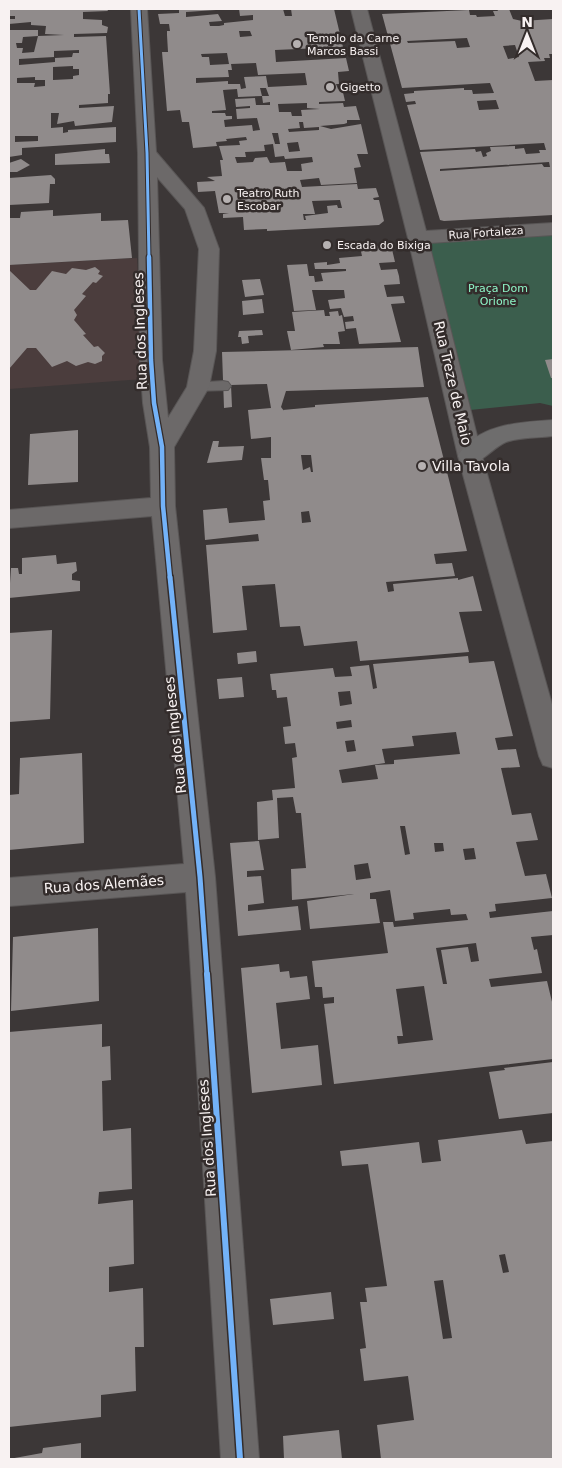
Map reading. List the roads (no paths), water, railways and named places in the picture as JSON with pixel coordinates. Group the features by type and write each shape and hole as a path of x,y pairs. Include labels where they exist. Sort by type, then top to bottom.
{"main road":[{"path":"470,456 481,444 503,434 553,428"}],"street":[{"name":"Rua dos Ingleses","path":"139,9 147,153 151,360 154,403 162,448 163,506 200,877 240,1459"},
{"name":"Rua Treze de Maio","path":"359,9 418,238 470,456 553,756"},
{"path":"147,153 194,208 209,249 205,351 198,386 162,448"},
{"name":"Rua Fortaleza","path":"418,238 553,229"},
{"path":"9,519 163,506"},
{"name":"Rua dos Alemães","path":"9,892 200,877"}],"lane":[{"path":"198,386 224,386"}],"place":[{"name":"Templo da Carne Marcos Bassi","path":"297,44"},
{"name":"Gigetto","path":"330,87"},
{"name":"Teatro Ruth Escobar","path":"227,199"},
{"name":"Escada do Bixiga","path":"327,245"},
{"name":"Villa Tavola","path":"422,466"}],"park label":[{"name":"Praça Dom Orione","path":"498,294"}]}
